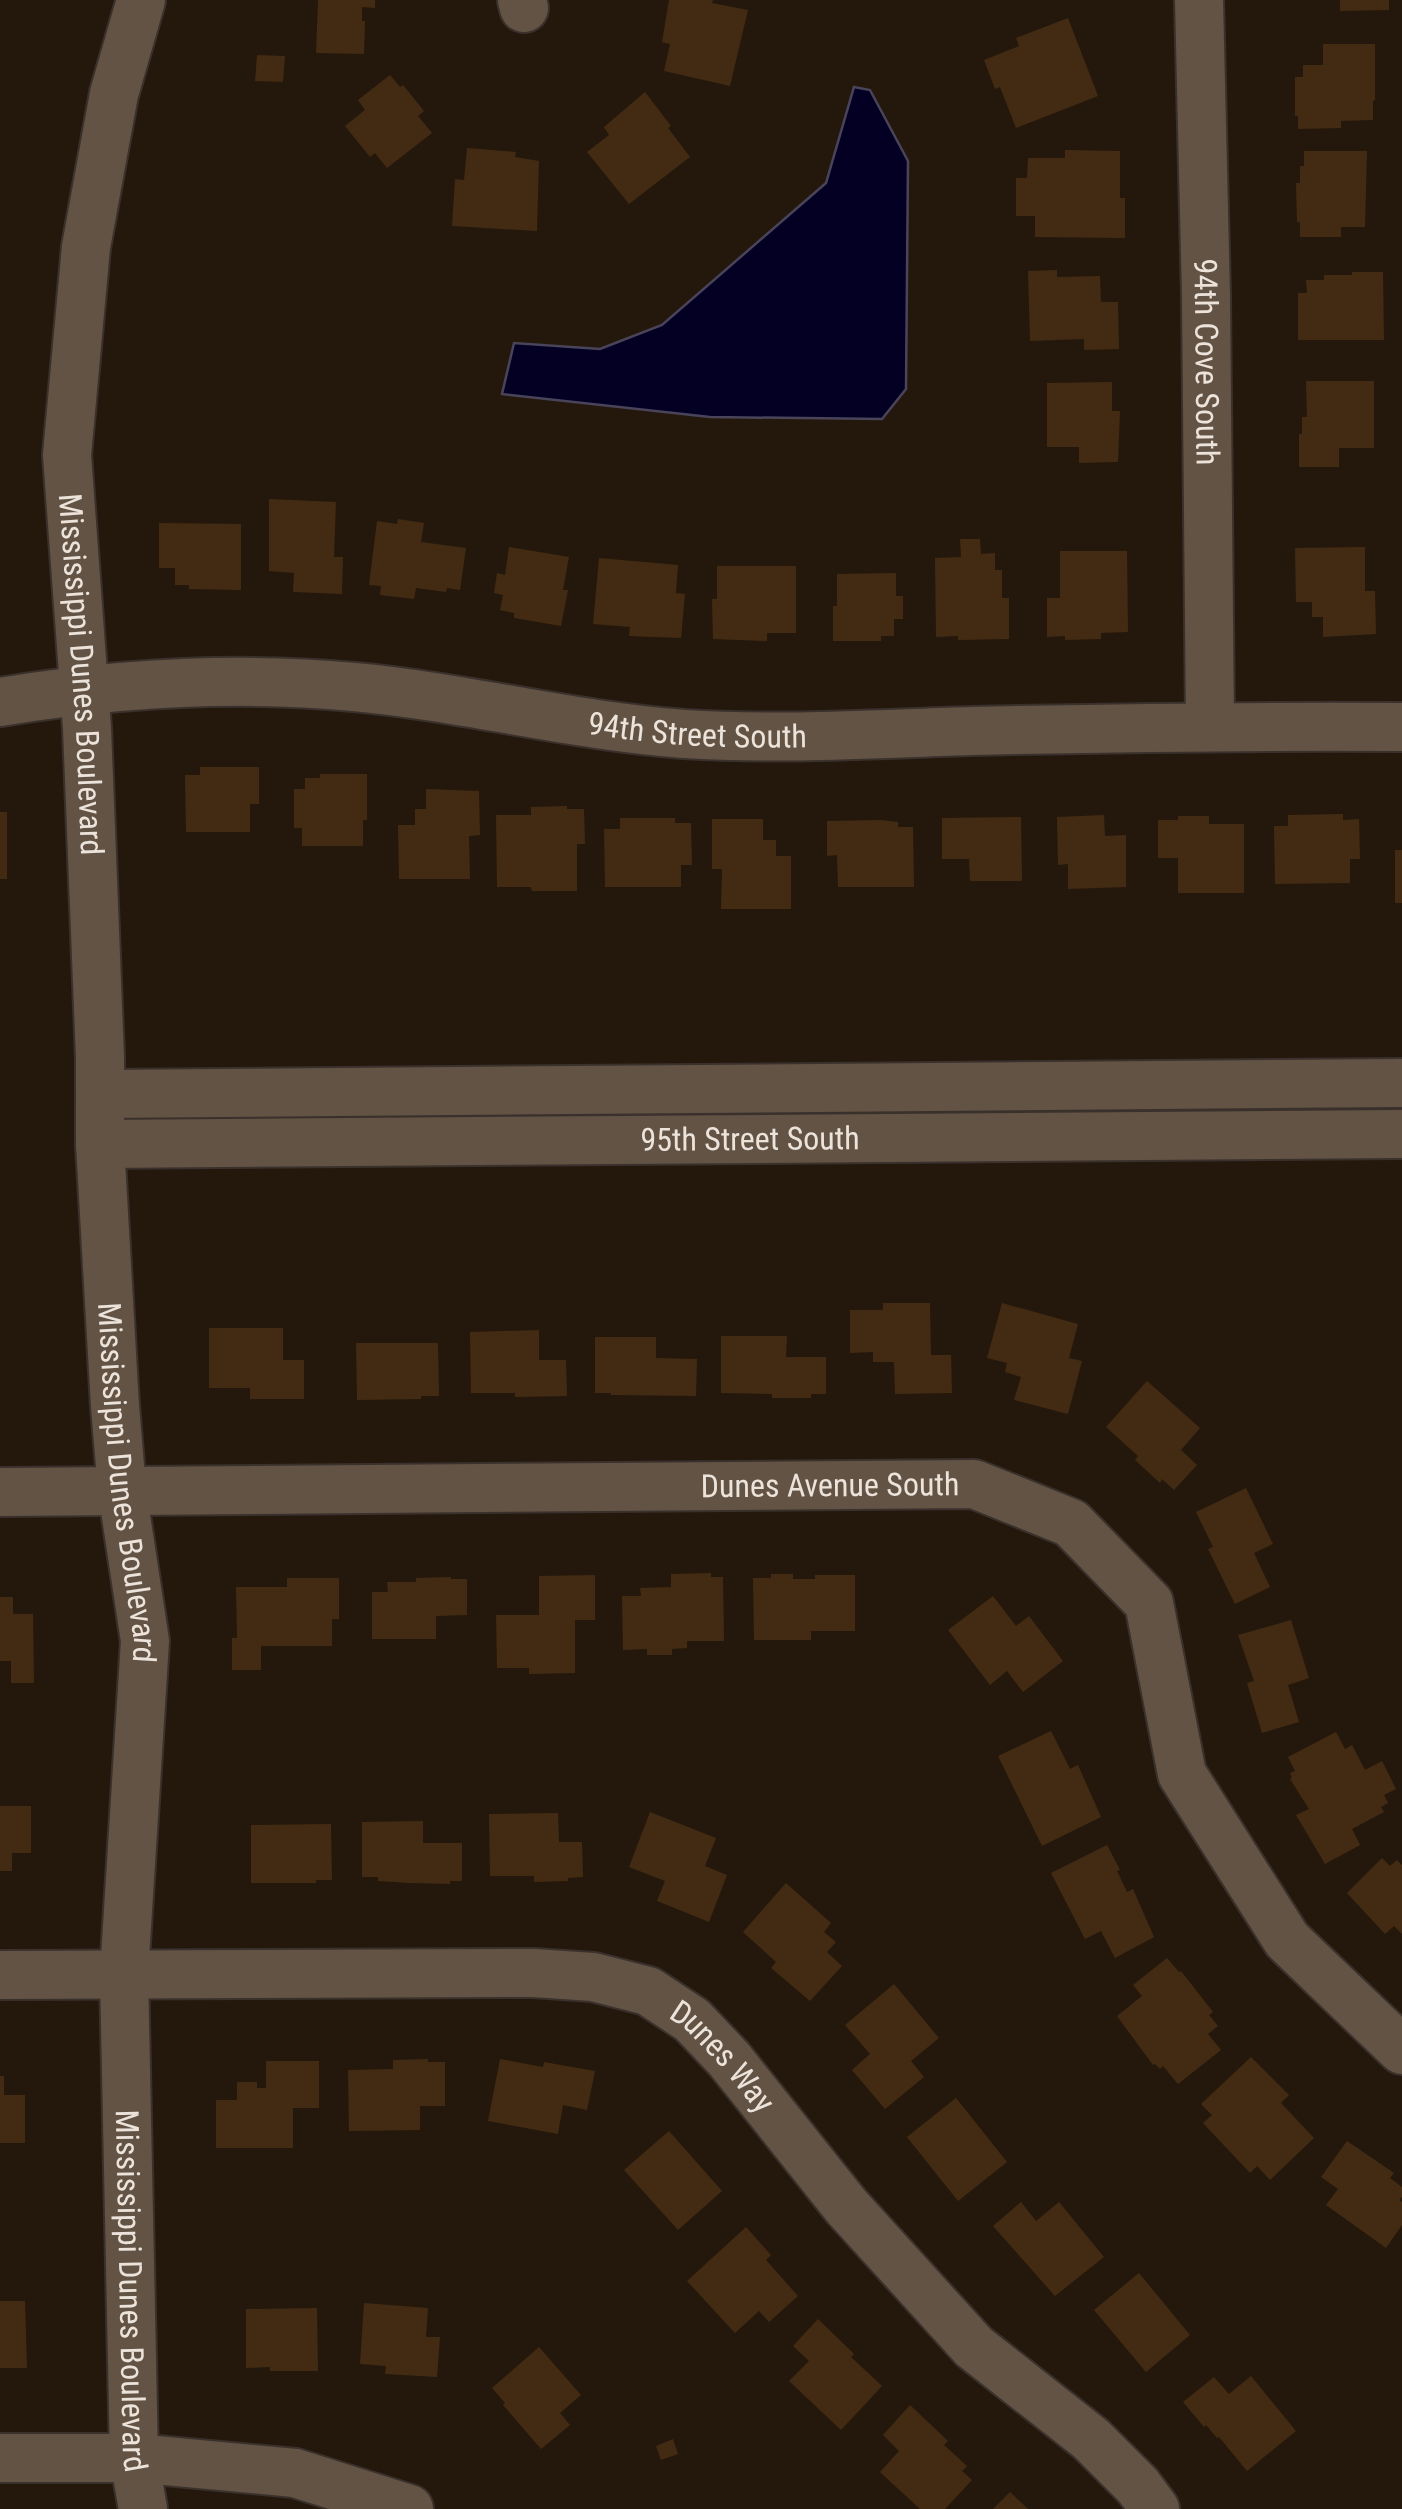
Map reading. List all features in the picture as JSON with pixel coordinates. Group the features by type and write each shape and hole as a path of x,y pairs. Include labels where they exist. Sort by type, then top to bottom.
{"street":[{"name":"Mississippi Dunes Boulevard","path":"141,0 114,94 86,246 67,456 89,786 100,1144 122,1490 145,1641 124,1974 134,2458 143,2509"},
{"name":"94th Cove South","path":"1200,0 1210,726"},
{"name":"94th Street South","path":"0,702 128,686 240,680 356,688 684,734 790,736 1210,726 1402,727"},
{"name":"95th Street South","path":"100,1094 1402,1083"},
{"name":"95th Street South","path":"100,1144 1402,1134"},
{"name":"Dunes Avenue South","path":"0,1492 974,1484 1071,1523 1148,1603 1182,1774 1287,1940 1402,2050"},
{"name":"Dunes Way","path":"0,1974 534,1974 593,1977 648,1991 692,2020 729,2059 846,2206 974,2346 1091,2439 1155,2509"},
{"path":"0,2458 134,2458 295,2473 408,2509"}],"water":[{"path":"854,87 870,90 908,161 906,389 882,419 710,417 502,394 514,343 600,349 662,325 826,183"}],"building":[{"path":"318,0 375,0 375,8 362,7 364,54 316,53"},
{"path":"669,0 713,0 712,3 748,10 730,86 664,71 670,44 662,42"},
{"path":"1340,0 1389,0 1389,10 1340,11"},
{"path":"1068,18 1098,96 1016,128 984,60 1019,46 1016,38"},
{"path":"1323,44 1375,44 1373,120 1341,121 1341,128 1298,129 1295,77 1303,77 1303,65 1323,65"},
{"path":"257,55 285,56 283,82 255,81"},
{"path":"390,75 424,111 418,116 432,133 387,168 375,153 370,157 345,126 365,110 358,100"},
{"path":"645,92 690,157 629,204 587,152 609,135 604,127"},
{"path":"467,148 516,152 515,157 539,161 537,231 452,226 455,179 464,180"},
{"path":"1065,150 1120,151 1125,238 1035,237 1035,216 1016,216 1016,178 1027,178 1028,158 1065,158"},
{"path":"1304,151 1367,151 1365,227 1341,227 1341,237 1300,237 1296,183 1300,183"},
{"path":"1057,270 1057,277 1100,276 1101,302 1118,302 1119,349 1084,350 1084,339 1030,341 1028,271"},
{"path":"1383,272 1384,340 1298,340 1298,293 1307,293 1306,280 1324,280 1324,275"},
{"path":"1306,381 1374,381 1374,448 1339,448 1339,467 1299,467 1299,434 1302,417 1307,417"},
{"path":"1112,382 1112,411 1120,411 1118,462 1079,463 1079,447 1047,447 1047,383"},
{"path":"269,499 336,502 334,557 343,557 342,594 293,592 294,573 269,571"},
{"path":"398,519 424,523 421,542 466,548 460,590 416,588 414,599 380,595 381,586 369,585 377,521 397,524"},
{"path":"159,523 241,524 241,590 175,585 175,568 159,568"},
{"path":"960,539 980,539 981,554 995,553 995,570 1002,570 1002,598 1009,598 1009,639 936,637 935,558 961,557"},
{"path":"509,547 569,557 561,626 514,618 514,613 500,610 503,595 494,593 497,573 505,575"},
{"path":"1365,547 1365,591 1375,591 1376,634 1323,637 1323,617 1312,617 1312,602 1296,602 1295,548"},
{"path":"1060,551 1127,551 1128,632 1101,633 1101,639 1047,637 1047,598 1060,598"},
{"path":"599,558 678,565 676,593 685,594 681,638 629,636 630,627 593,624"},
{"path":"717,566 796,566 796,633 767,633 767,641 713,639 712,599 717,599"},
{"path":"896,573 896,596 903,596 903,619 894,619 894,636 881,636 881,641 833,641 837,574"},
{"path":"200,767 259,767 259,804 250,804 250,832 186,832 185,775 200,775"},
{"path":"320,774 367,774 363,846 302,846 302,828 294,828 294,789 305,789 305,778 320,778"},
{"path":"426,789 479,791 480,835 469,836 470,879 399,879 398,825 415,825 415,809 426,809"},
{"path":"531,807 584,809 585,844 577,844 577,891 497,887 496,815 531,815"},
{"path":"0,812 7,812 7,879 0,879"},
{"path":"1343,814 1343,820 1359,819 1360,859 1350,859 1350,883 1275,884 1274,826 1288,826 1288,815"},
{"path":"1104,815 1105,836 1126,835 1126,887 1068,889 1068,864 1058,865 1057,817"},
{"path":"1178,816 1209,816 1209,824 1244,824 1244,893 1178,893 1178,858 1158,858 1158,820 1178,820"},
{"path":"1021,817 1022,881 970,881 969,859 942,859 942,818"},
{"path":"620,818 675,818 675,823 691,823 692,865 681,865 681,887 605,887 604,829 620,829"},
{"path":"712,819 763,819 763,840 776,840 776,856 791,856 791,909 721,909 722,869 712,869"},
{"path":"827,821 898,822 898,827 913,827 914,887 838,887 837,855 827,856"},
{"path":"1395,850 1402,850 1402,903 1395,903"},
{"path":"883,1303 930,1303 931,1355 951,1355 952,1393 895,1394 894,1362 873,1362 873,1352 850,1353 850,1310 883,1310"},
{"path":"1002,1303 1078,1324 1069,1358 1082,1361 1068,1414 1014,1400 1021,1377 1005,1372 1007,1363 987,1358"},
{"path":"209,1328 283,1328 283,1360 304,1360 304,1399 250,1399 250,1388 209,1388"},
{"path":"539,1330 539,1360 566,1360 567,1396 471,1393 470,1332"},
{"path":"721,1336 787,1336 786,1357 826,1357 826,1394 772,1398 772,1394 721,1393"},
{"path":"595,1337 656,1337 656,1358 697,1359 696,1396 595,1393"},
{"path":"356,1343 438,1343 439,1396 357,1400"},
{"path":"1147,1381 1200,1428 1181,1450 1197,1465 1174,1490 1135,1460 1138,1456 1106,1427"},
{"path":"1246,1488 1273,1544 1254,1553 1270,1587 1235,1604 1208,1549 1213,1547 1196,1512"},
{"path":"711,1573 711,1577 723,1577 724,1641 687,1641 687,1648 672,1649 672,1655 647,1655 647,1649 623,1650 622,1596 641,1596 640,1588 671,1587 671,1574"},
{"path":"771,1574 793,1574 793,1579 855,1575 855,1631 811,1631 811,1640 754,1640 753,1578 771,1578"},
{"path":"595,1575 595,1620 575,1620 575,1673 529,1674 529,1668 497,1668 496,1615 539,1615 539,1576"},
{"path":"287,1578 339,1578 339,1619 332,1619 332,1646 261,1646 261,1670 232,1670 232,1638 237,1638 236,1587 287,1587"},
{"path":"467,1579 467,1615 436,1616 436,1639 372,1639 372,1592 388,1592 387,1582"},
{"path":"993,1596 1016,1626 1029,1616 1063,1661 1023,1692 1007,1671 990,1685 948,1630"},
{"path":"0,1597 13,1597 13,1614 33,1614 34,1683 11,1683 11,1661 0,1661"},
{"path":"1291,1620 1309,1678 1288,1685 1299,1722 1262,1733 1247,1683 1254,1681 1238,1635"},
{"path":"1051,1731 1070,1769 1078,1765 1101,1817 1042,1846 998,1756"},
{"path":"1336,1732 1345,1749 1352,1745 1365,1770 1382,1761 1396,1789 1384,1795 1388,1803 1381,1807 1384,1812 1352,1829 1360,1845 1325,1864 1296,1815 1309,1809 1290,1779 1290,1773 1295,1771 1288,1757"},
{"path":"0,1806 31,1806 31,1853 12,1853 12,1871 0,1871"},
{"path":"650,1812 716,1838 705,1866 727,1875 709,1922 657,1901 665,1881 629,1867"},
{"path":"558,1813 559,1842 582,1842 583,1877 534,1882 534,1876 490,1876 489,1814"},
{"path":"423,1821 423,1843 462,1843 462,1881 410,1883 362,1877 362,1822"},
{"path":"331,1824 332,1880 251,1883 251,1825"},
{"path":"1107,1845 1127,1892 1133,1889 1154,1937 1115,1958 1101,1931 1085,1939 1051,1873"},
{"path":"1382,1858 1390,1866 1397,1860 1402,1865 1402,1934 1394,1926 1385,1934 1347,1893"},
{"path":"786,1883 831,1923 824,1932 836,1942 827,1952 842,1966 810,2001 771,1968 776,1962 743,1932"},
{"path":"1167,1958 1213,2012 1209,2015 1218,2026 1208,2034 1221,2050 1178,2084 1163,2066 1160,2069 1153,2065 1117,2016 1142,1996 1133,1985"},
{"path":"894,1984 939,2038 911,2061 924,2077 885,2109 852,2070 870,2054 845,2025"},
{"path":"1251,2057 1289,2095 1281,2103 1314,2138 1270,2180 1257,2166 1250,2173 1203,2123 1212,2115 1201,2104"},
{"path":"500,2059 595,2071 587,2110 563,2105 558,2134 488,2121"},
{"path":"393,2060 445,2062 445,2106 420,2106 420,2130 349,2131 348,2070 393,2069"},
{"path":"266,2061 319,2061 319,2108 293,2108 293,2148 216,2148 216,2100 237,2100 237,2082 257,2082 257,2088 266,2088"},
{"path":"0,2076 4,2076 4,2095 25,2095 25,2143 0,2143"},
{"path":"956,2098 1007,2162 958,2201 907,2137"},
{"path":"669,2131 722,2191 678,2230 624,2170"},
{"path":"1347,2141 1394,2173 1390,2178 1402,2187 1402,2225 1386,2248 1326,2205 1338,2189 1321,2177"},
{"path":"1021,2202 1036,2221 1059,2202 1104,2257 1055,2296 993,2226"},
{"path":"746,2227 771,2255 766,2260 798,2296 769,2322 759,2311 735,2333 687,2281"},
{"path":"1139,2273 1190,2335 1146,2372 1094,2310"},
{"path":"0,2301 25,2301 27,2368 0,2368"},
{"path":"364,2303 428,2308 426,2337 440,2337 437,2377 385,2374 386,2366 360,2364"},
{"path":"317,2308 318,2371 246,2368 246,2309"},
{"path":"818,2319 882,2386 841,2430 789,2381 809,2361 793,2346"},
{"path":"539,2347 581,2395 560,2413 570,2425 541,2449 492,2388"},
{"path":"1251,2376 1296,2431 1247,2471 1183,2402 1214,2377 1229,2394"},
{"path":"910,2405 948,2441 944,2445 967,2466 962,2471 972,2480 945,2509 920,2509 880,2472 899,2451 883,2435"},
{"path":"673,2439 678,2454 661,2460 656,2446"},
{"path":"1010,2492 1028,2509 993,2509"}]}
